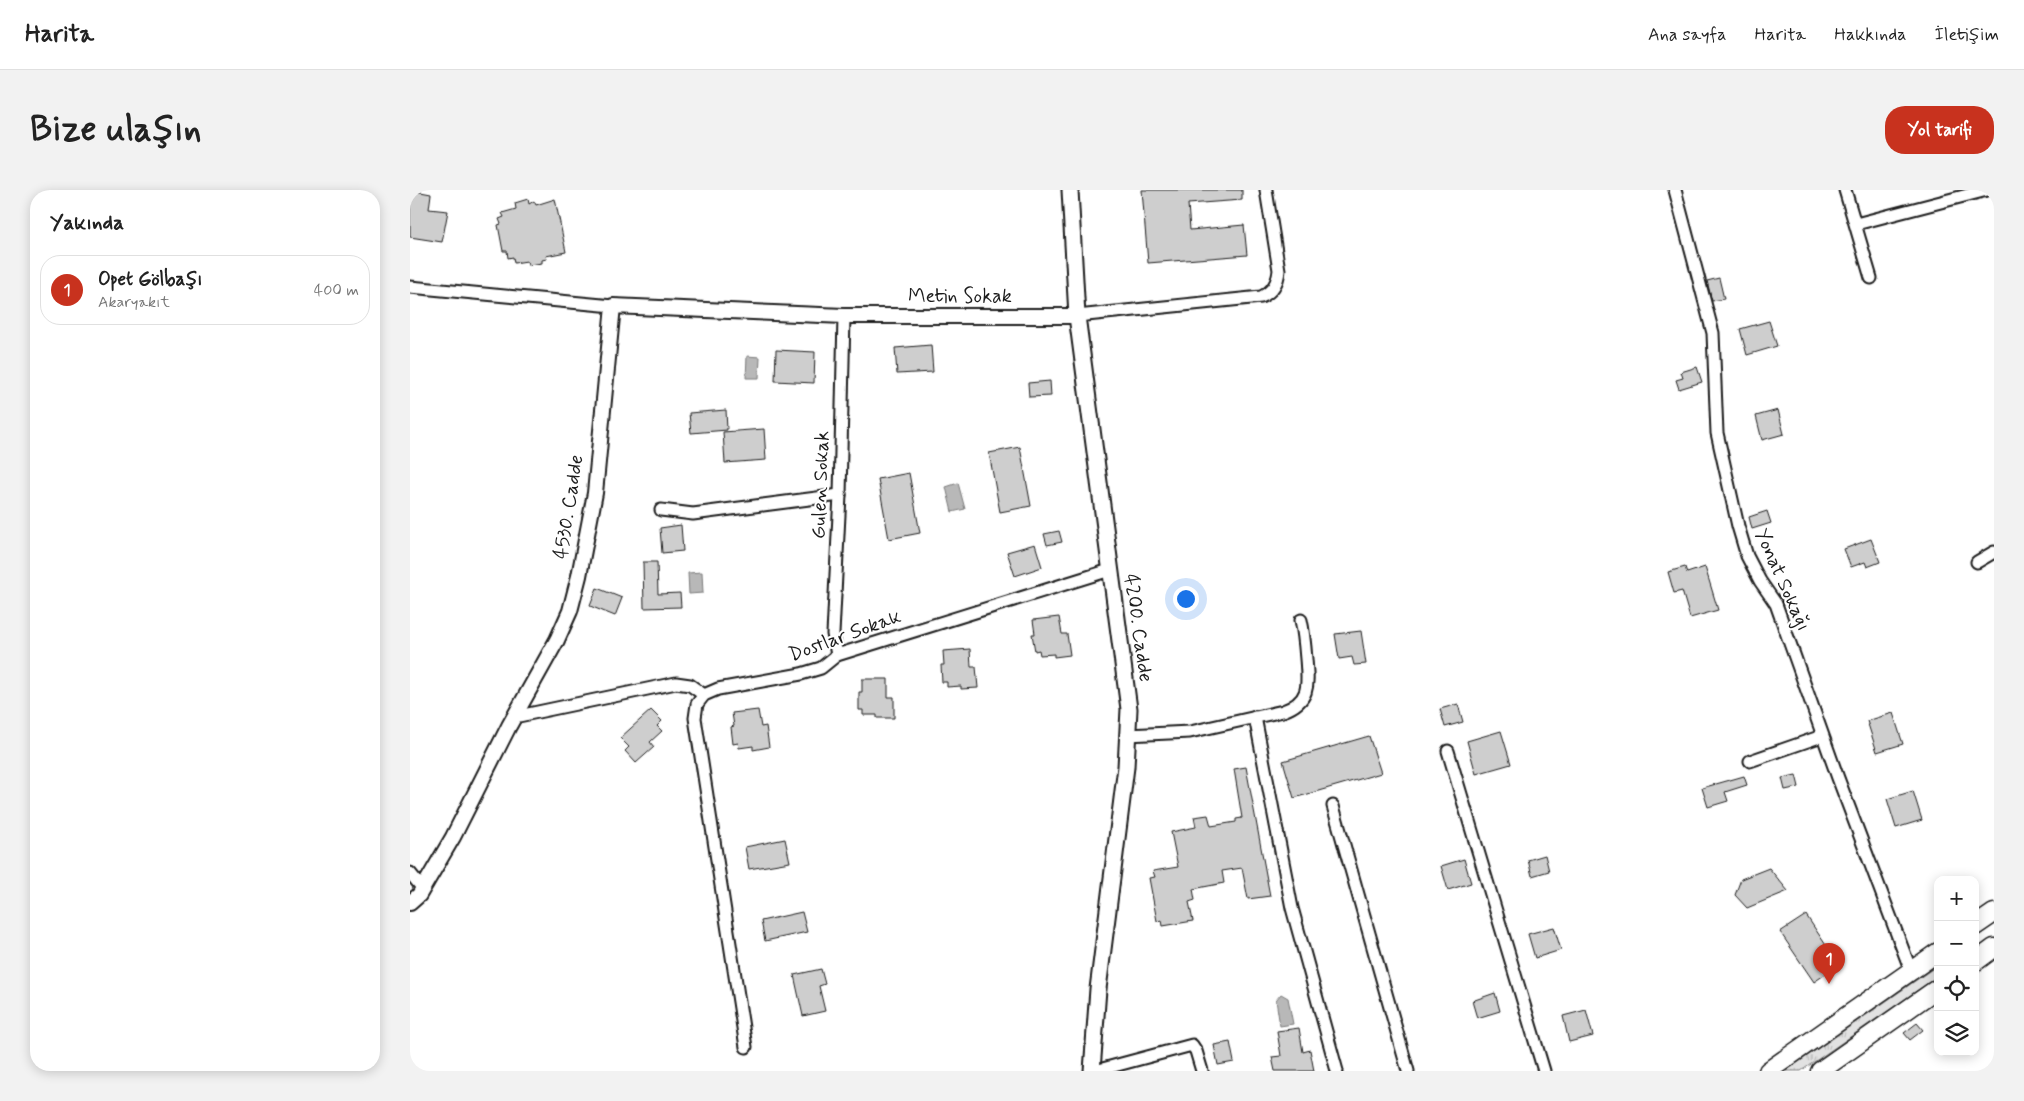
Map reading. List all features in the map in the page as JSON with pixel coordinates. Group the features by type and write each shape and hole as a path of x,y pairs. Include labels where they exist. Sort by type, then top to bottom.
{"main road":[{"name":"4200. Cadde","path":"1070,190 1077,316 1129,709 1126,767 1098,989 1094,1071"},
{"path":"1979,923 1994,913"},
{"path":"1979,959 1994,948"},
{"path":"1768,1071 1934,955"},
{"path":"1820,1071 1934,991"}],"street":[{"path":"1077,316 1266,295 1277,282 1279,270 1266,190"},
{"name":"Yonat Sokağı","path":"1675,190 1713,334 1717,433 1738,526 1747,556 1760,582 1776,604 1822,736 1911,971"},
{"path":"1846,190 1871,278"},
{"path":"1856,224 1987,190"},
{"path":"410,287 613,306 844,316"},
{"name":"4530. Cadde","path":"410,903 423,889 453,837 514,716 557,640 570,611 579,576 595,493 613,306"},
{"name":"Metin Sokak","path":"844,316 1077,316"},
{"name":"Gulen Sokak","path":"837,654 833,634 840,495 844,316"},
{"path":"662,510 693,514 840,495"},
{"path":"1977,562 1994,552"},
{"name":"Dostlar Sokak","path":"704,695 718,689 801,674 821,668 837,654 1110,570"},
{"path":"1127,735 1190,732 1290,708 1305,694 1308,683 1301,620"},
{"path":"514,716 676,683 690,685 704,695 697,704 695,718 746,1047"},
{"path":"1255,717 1292,908 1337,1071"},
{"path":"1750,762 1822,736"},
{"path":"1448,751 1544,1071"},
{"path":"1333,806 1408,1071"},
{"path":"410,873 423,889"},
{"path":"1094,1071 1192,1045 1202,1071"}],"green space":[{"path":"1934,968 1934,979 1801,1071 1786,1071"}],"shaded area":[{"path":"747,356 760,357 759,378 746,378"},
{"path":"958,483 965,509 952,512 946,487"},
{"path":"702,572 703,593 689,594 688,573"},
{"path":"1281,994 1288,998 1293,1024 1280,1026 1276,1000"}],"building":[{"path":"410,190 431,194 429,209 448,211 442,242 410,237"},
{"path":"1142,190 1242,190 1242,200 1188,204 1190,230 1244,225 1247,255 1148,263"},
{"path":"528,199 529,204 534,201 536,205 555,199 566,252 546,256 547,259 542,260 542,263 528,265 527,261 514,263 513,257 508,258 507,251 503,251 498,225 501,224 499,219 504,217 502,213 516,209 515,203"},
{"path":"1719,278 1724,299 1712,301 1707,281"},
{"path":"1769,321 1777,346 1747,355 1740,329"},
{"path":"931,345 933,372 897,374 895,348"},
{"path":"776,350 815,352 814,383 775,381"},
{"path":"1697,367 1702,382 1679,389 1676,380 1683,378 1681,372"},
{"path":"1050,381 1051,396 1029,397 1028,383"},
{"path":"726,410 727,430 691,433 689,413"},
{"path":"1778,410 1784,434 1762,440 1756,416"},
{"path":"764,429 766,460 725,463 723,432"},
{"path":"1020,447 1031,506 1000,512 989,453"},
{"path":"909,473 920,533 889,539 878,479"},
{"path":"1767,511 1771,523 1752,529 1749,517"},
{"path":"681,525 683,551 662,553 660,528"},
{"path":"1059,531 1062,542 1047,545 1044,534"},
{"path":"1871,539 1880,562 1867,567 1865,562 1851,567 1844,549"},
{"path":"1035,544 1042,567 1015,576 1007,552"},
{"path":"643,562 657,562 658,594 680,593 681,607 644,608"},
{"path":"1685,567 1687,573 1705,567 1718,610 1690,618 1682,591 1674,593 1668,572"},
{"path":"597,588 622,598 615,616 590,606"},
{"path":"1059,617 1062,634 1067,634 1070,655 1054,657 1054,654 1040,655 1039,650 1035,651 1032,634 1035,634 1033,620"},
{"path":"1361,631 1366,664 1354,665 1352,657 1339,659 1335,634"},
{"path":"970,649 971,667 976,667 978,688 961,689 961,686 947,687 947,682 942,682 941,665 944,665 943,651"},
{"path":"862,679 888,679 888,697 894,697 894,718 877,718 877,715 863,715 863,710 859,710 859,692 862,692"},
{"path":"1458,704 1463,722 1445,727 1440,709"},
{"path":"651,710 662,721 657,726 662,731 650,742 654,747 636,763 625,751 629,747 620,738"},
{"path":"758,710 761,727 766,726 769,747 753,750 753,746 739,748 738,743 733,744 731,727 734,726 732,713"},
{"path":"1893,713 1903,744 1877,752 1867,721"},
{"path":"1501,731 1511,764 1476,774 1467,741"},
{"path":"1369,736 1381,773 1294,798 1283,761"},
{"path":"1246,767 1270,896 1248,899 1242,868 1222,871 1224,883 1193,889 1195,900 1189,902 1193,921 1163,926 1162,920 1157,921 1149,878 1155,877 1153,871 1178,867 1171,832 1196,827 1194,817 1208,815 1211,826 1236,822 1236,819 1242,818 1234,769"},
{"path":"1796,775 1799,787 1785,790 1782,778"},
{"path":"1744,776 1747,785 1725,792 1728,801 1708,807 1702,788"},
{"path":"1913,791 1922,820 1896,828 1887,799"},
{"path":"785,839 790,862 749,869 745,847"},
{"path":"1545,855 1549,871 1532,876 1528,860"},
{"path":"1464,859 1471,883 1448,890 1441,866"},
{"path":"1769,868 1788,891 1747,908 1735,895 1741,879"},
{"path":"802,912 807,932 765,941 761,921"},
{"path":"1806,915 1839,965 1814,982 1780,932"},
{"path":"1554,927 1561,950 1535,958 1528,934"},
{"path":"821,969 825,984 819,986 825,1011 803,1016 794,975"},
{"path":"1495,993 1500,1011 1477,1018 1472,1001"},
{"path":"1586,1010 1593,1036 1569,1042 1563,1016"},
{"path":"1917,1023 1923,1030 1910,1040 1904,1033"},
{"path":"1299,1028 1303,1052 1310,1050 1314,1071 1275,1071 1272,1057 1281,1056 1277,1031"},
{"path":"1230,1042 1234,1062 1218,1065 1214,1045"}],"place":[{"name":"Opet Gölbaşı","path":"1829,984"}]}
